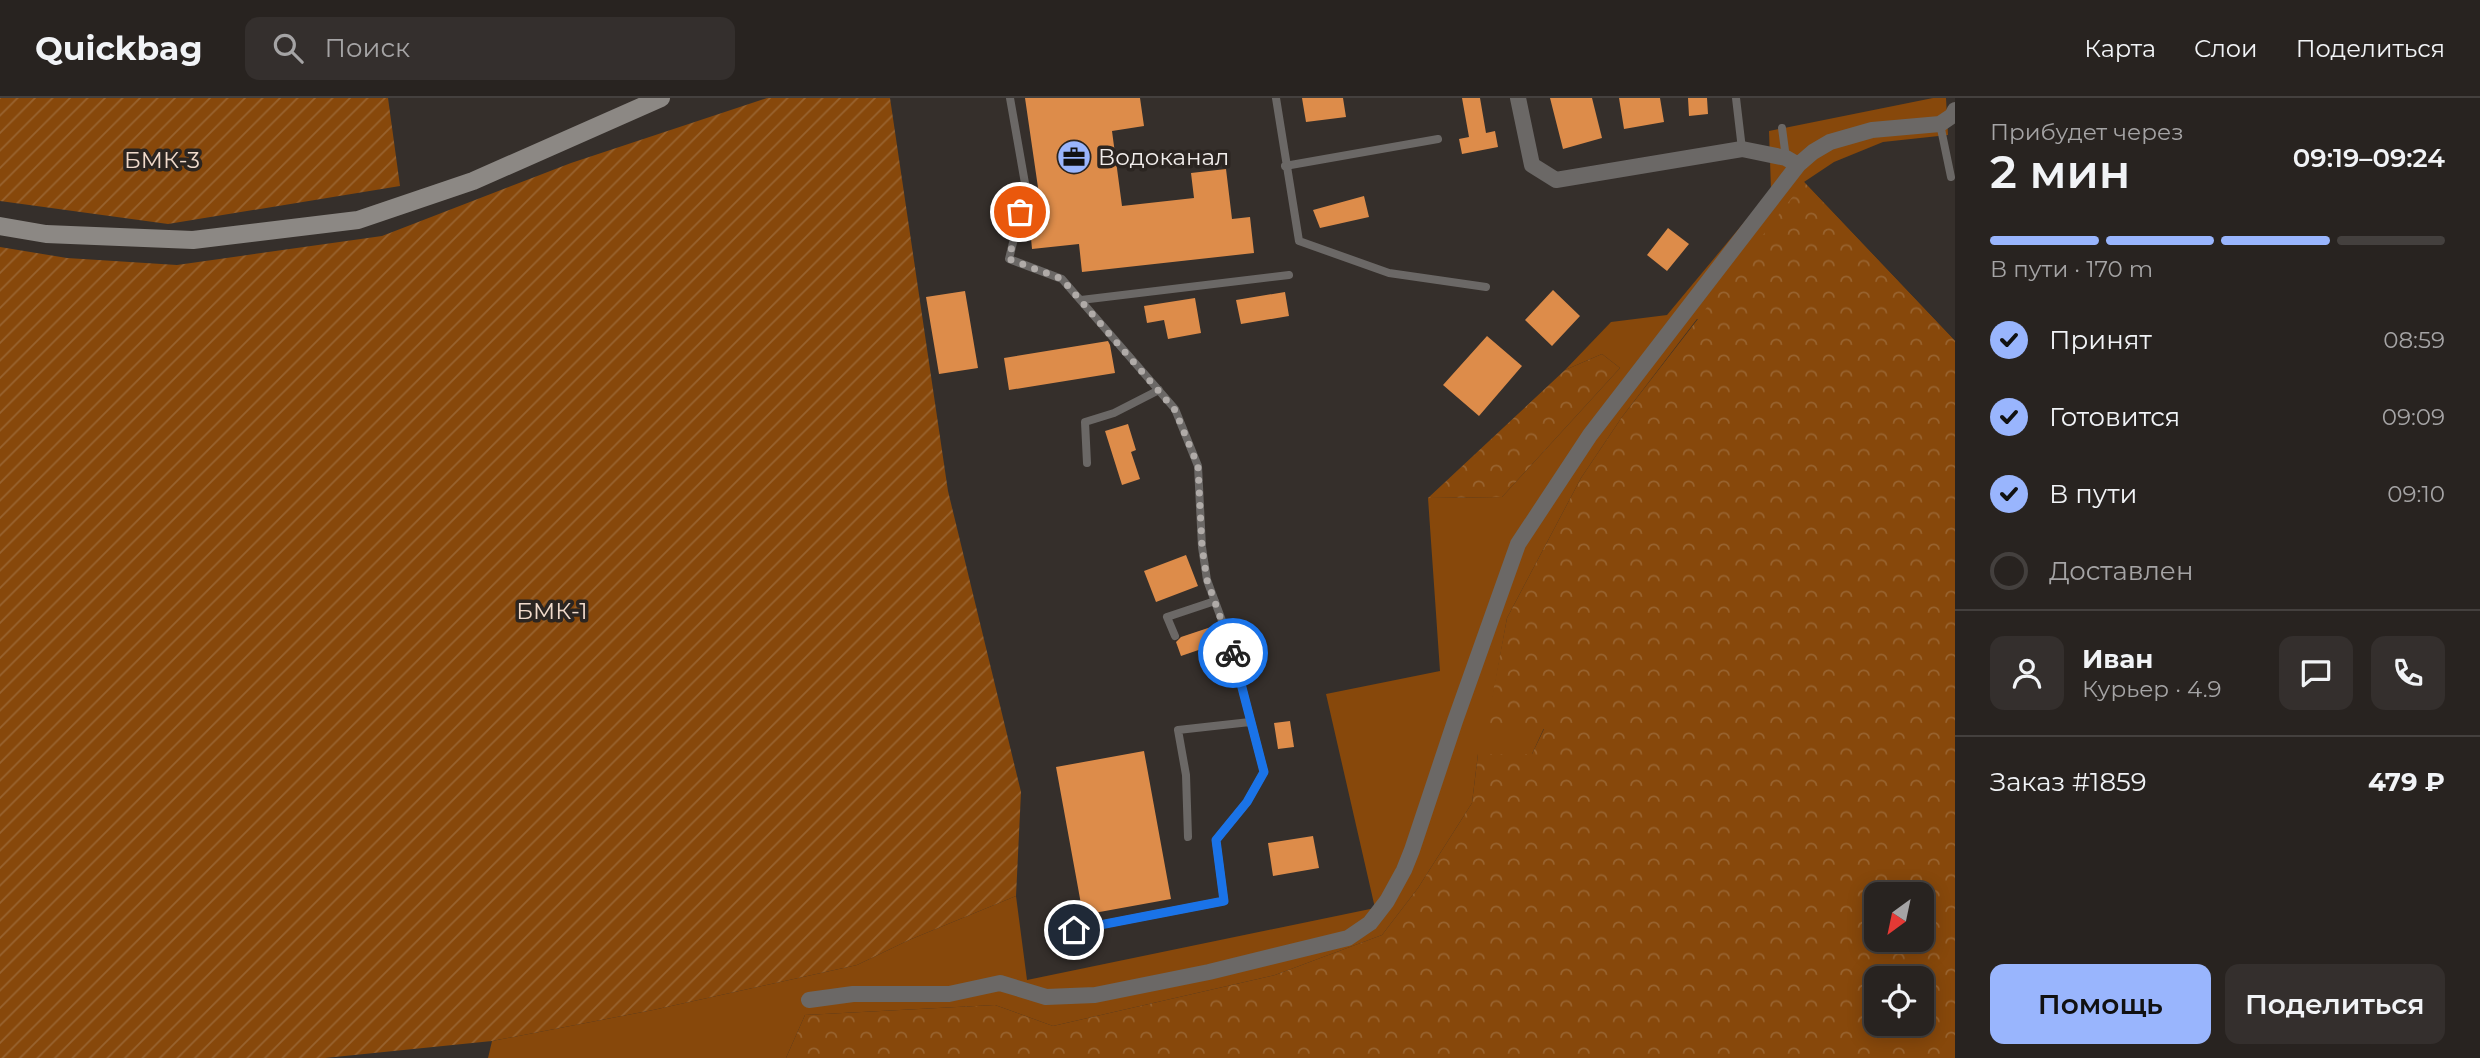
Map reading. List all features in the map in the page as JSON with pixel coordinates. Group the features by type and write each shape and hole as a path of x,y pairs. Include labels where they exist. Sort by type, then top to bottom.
{"main road":[{"path":"0,226 46,234 193,240 358,220 472,181 661,98"}],"street":[{"path":"1518,98 1532,165 1556,180 1742,149 1792,161"},
{"path":"809,1000 853,994 949,994 1000,983 1046,997 1095,995 1209,972 1348,938 1370,923 1387,901 1412,850 1518,544 1590,435 1792,161 1830,142 1852,135 1950,117"}],"lane":[{"path":"1010,98 1026,189 1009,259 1062,279 1175,410 1198,466 1202,547 1207,580 1231,645 1264,772 1247,802 1216,840 1224,901 1074,930"},
{"path":"1276,98 1299,241 1389,272 1486,287"},
{"path":"1736,98 1742,149"},
{"path":"1950,117 1951,177"},
{"path":"1782,128 1792,161"},
{"path":"1286,166 1438,139"},
{"path":"1081,300 1289,275"},
{"path":"1087,463 1085,422 1114,413 1159,390"},
{"path":"1175,636 1167,617 1215,601"},
{"path":"1188,837 1186,775 1178,730 1250,722"}],"green space":[{"name":"БМК-3","path":"0,98 388,98 400,186 168,224 0,201"},
{"name":"БМК-1","path":"767,98 890,98 948,491 1021,792 1016,896 909,940 857,965 653,1010 492,1041 325,1058 0,1058 0,247 67,258 177,265 382,236 571,163"},
{"path":"1933,98 1946,98 1948,135 1883,142 1834,162 1804,182 1955,341 1697,319 1622,417 1581,478 1507,618 1487,729 1544,728 1532,754 1478,754 1472,803 1418,888 1382,935 1275,975 1053,1026 995,1005 805,1015 786,1058 488,1058 492,1041 653,1010 857,965 909,940 1016,896 1027,980 1375,908 1326,694 1440,671 1428,498 1502,497 1620,368 1602,354 1565,370 1611,322 1667,315 1771,190 1769,131"},
{"path":"1804,182 1955,341 1955,1058 786,1058 805,1015 995,1005 1053,1026 1275,975 1382,935 1418,888 1472,803 1478,754 1532,754 1544,729 1486,729 1507,618 1581,478 1622,417"},
{"path":"1602,354 1620,368 1502,497 1428,498 1565,370"}],"building":[{"path":"1025,98 1140,98 1144,126 1112,131 1122,206 1194,198 1191,173 1226,169 1232,219 1250,217 1254,253 1082,272 1079,244 1032,249 1029,217 1042,215"},
{"path":"1302,98 1343,98 1346,117 1306,122"},
{"path":"1462,98 1480,98 1486,133 1495,131 1498,147 1462,154 1459,139 1469,137"},
{"path":"1550,98 1592,98 1602,138 1563,149"},
{"path":"1619,98 1660,98 1664,122 1624,129"},
{"path":"1688,98 1707,98 1708,114 1689,116"},
{"path":"1364,196 1369,217 1320,228 1313,210"},
{"path":"1668,228 1689,244 1667,271 1647,255"},
{"path":"1553,290 1580,316 1552,346 1525,320"},
{"path":"965,291 978,368 939,374 926,297"},
{"path":"1285,292 1289,316 1241,324 1236,300"},
{"path":"1195,298 1201,333 1168,339 1164,320 1147,323 1144,306"},
{"path":"1487,336 1522,366 1479,416 1443,385"},
{"path":"1108,341 1115,373 1009,390 1004,358"},
{"path":"1128,424 1136,450 1131,452 1140,479 1122,485 1105,431"},
{"path":"1186,555 1198,586 1156,602 1144,571"},
{"path":"1214,626 1219,643 1181,656 1176,642 1181,637"},
{"path":"1290,721 1294,747 1278,749 1274,723"},
{"path":"1144,751 1171,899 1083,915 1056,767"},
{"path":"1313,836 1319,868 1273,876 1268,843"}],"way so far":[{"path":"1020,212 1009,259 1062,279 1175,410 1198,466 1202,547 1207,580 1233,653"}],"place":[{"name":"Водоканал","path":"1074,157"}],"route":[{"path":"1074,930 1224,901 1216,840 1247,802 1264,772 1233,653"}]}
